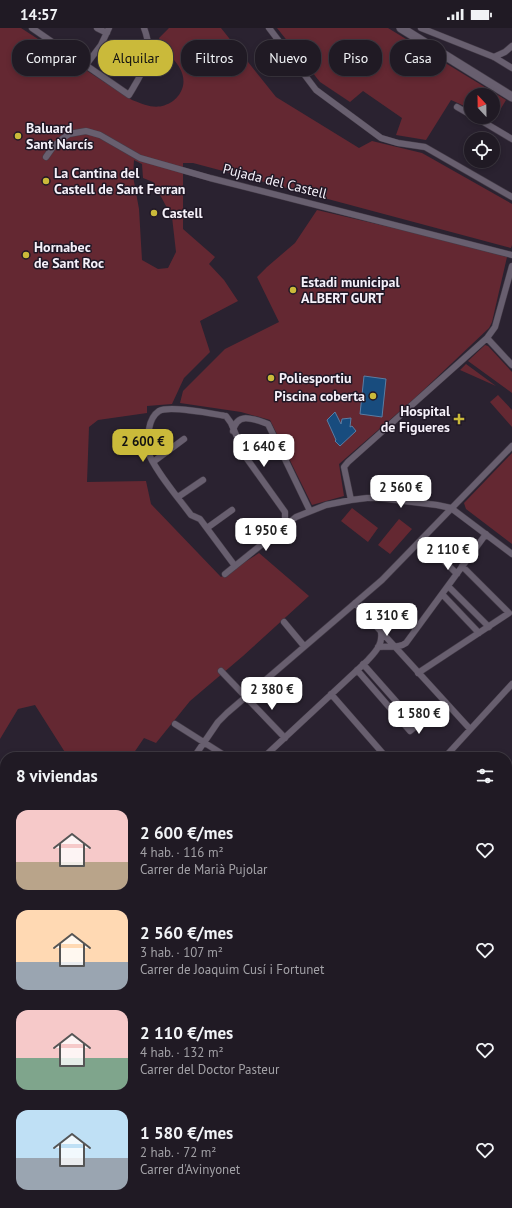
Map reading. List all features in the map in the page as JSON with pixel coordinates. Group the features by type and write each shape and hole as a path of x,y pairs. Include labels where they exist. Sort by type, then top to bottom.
{"main road":[{"path":"401,28 512,97"}],"street":[{"path":"32,28 50,40"},
{"path":"90,59 108,31 97,28"},
{"path":"90,68 129,95 144,70 148,56 148,42 144,28"},
{"path":"269,28 316,90 381,138 425,148 512,198"},
{"path":"421,28 494,57 512,68"},
{"path":"411,34 434,33"},
{"path":"494,57 505,52 512,46"},
{"path":"505,52 506,64"},
{"path":"457,107 464,111"},
{"path":"486,124 512,139"},
{"name":"Pujada del Castell","path":"46,157 53,147 69,134 86,131 100,135 140,158 210,178 512,255"},
{"path":"351,500 344,467 487,338 495,327 512,266"},
{"path":"487,338 512,364"},
{"path":"235,566 200,519 191,515 153,462 148,450 148,437 150,422 159,411 171,409 226,416 245,456 285,512 296,516"},
{"path":"233,431 234,424 243,418 268,424 310,511"},
{"path":"153,462 184,439"},
{"path":"197,752 218,722 245,696 355,603 395,567 512,446"},
{"path":"178,497 202,480"},
{"path":"225,574 296,516 351,500 379,498 452,508 512,554"},
{"path":"207,528 232,510"},
{"path":"285,512 285,525"},
{"path":"378,647 396,647 402,646 406,643 486,534"},
{"path":"427,544 457,574"},
{"path":"418,673 509,613 462,566"},
{"path":"448,586 489,627"},
{"path":"442,594 479,633"},
{"path":"355,603 470,729"},
{"path":"284,622 304,646"},
{"path":"270,752 363,664 378,647 382,639 381,632"},
{"path":"357,670 410,731 417,725 363,664"},
{"path":"221,671 285,738"},
{"path":"449,752 512,684"},
{"path":"332,694 382,752"},
{"path":"175,724 219,752"}],"shaded area":[{"path":"0,28 21,28 40,40 12,40 12,76 90,76 90,73 132,100 148,106 163,106 173,101 180,93 183,86 183,76 247,76 247,61 255,71 255,76 259,76 276,97 359,148 372,141 422,153 512,204 511,248 193,163 183,163 183,229 215,257 209,264 224,280 238,301 200,321 210,352 184,378 172,404 147,406 147,413 98,420 89,427 87,482 146,481 151,504 221,577 259,553 309,596 243,656 190,701 156,743 144,738 134,752 65,752 35,705 18,709 0,739","holes":["134,160 142,164 143,178 153,182 172,217 176,252 168,268 158,269 142,260 139,209 133,176"]},
{"path":"169,28 221,28 231,40 181,40 181,70 173,59 173,40 160,40 159,38"},
{"path":"277,28 388,28 408,40 390,40 390,76 446,76 446,63 486,88 464,88 464,106 451,100 426,140 396,135 402,118 363,91 350,102 320,82 315,76 321,76 321,40 287,40"},
{"path":"500,96 506,100 500,110"},
{"path":"317,210 428,236 507,257 492,322 489,328 415,398 339,464 344,496 312,505 270,420 241,412 180,403 183,391 225,349 279,322 257,277 295,243"},
{"path":"485,345 488,346 512,372 512,393 468,361"},
{"path":"466,364 496,386 460,370"},
{"path":"498,395 512,410 512,427 490,402"},
{"path":"512,453 512,544 466,509 464,503"},
{"path":"352,508 378,528 368,542 341,521"},
{"path":"399,519 412,529 390,554 378,545"}],"water":[{"name":"Piscina coberta","path":"364,376 386,379 382,417 360,414"},
{"path":"335,412 341,424 342,419 351,418 350,427 352,426 356,431 340,446 335,441 336,440 327,420"}],"place":[{"name":"Baluard Sant Narcís","path":"18,136"},
{"name":"La Cantina del Castell de Sant Ferran","path":"46,181"},
{"name":"Castell","path":"154,213"},
{"name":"Hornabec de Sant Roc","path":"26,255"},
{"name":"Estadi municipal ALBERT GURT","path":"293,290"},
{"name":"Poliesportiu","path":"271,378"},
{"name":"Piscina coberta","path":"373,396"},
{"name":"Hospital de Figueres","path":"459,419"}]}
